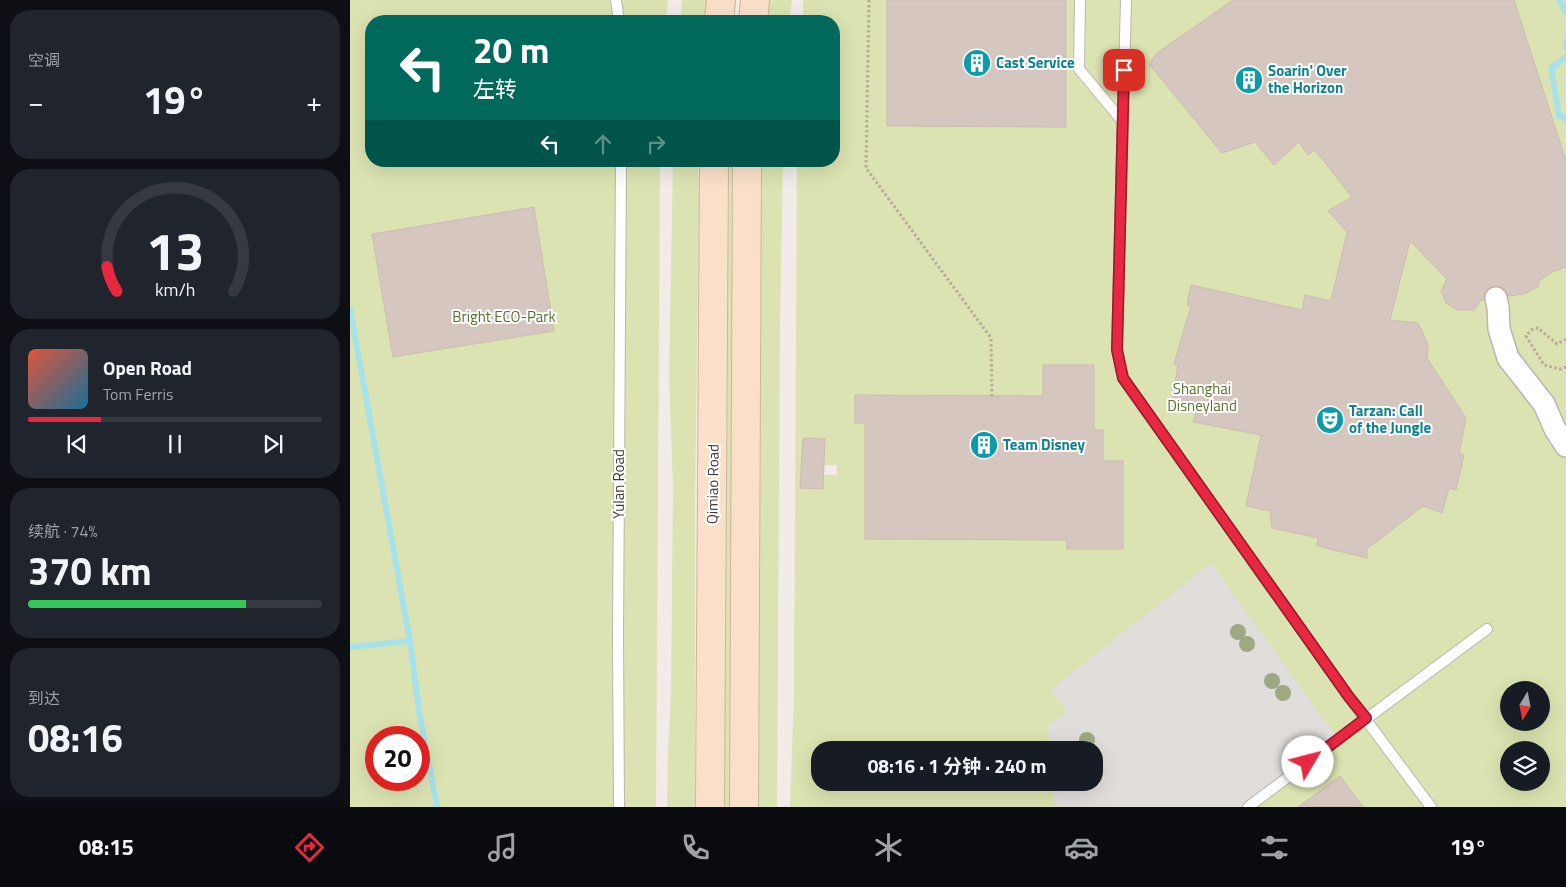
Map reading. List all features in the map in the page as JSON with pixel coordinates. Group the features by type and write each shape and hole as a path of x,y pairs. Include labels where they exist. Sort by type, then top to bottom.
{"street":[{"path":"719,15 721,0"},
{"path":"754,15 755,0"},
{"name":"Qimiao Road","path":"710,807 714,167"},
{"name":"Qimiao Road","path":"744,807 747,167"},
{"path":"1496,298 1499,329 1508,358 1544,404 1555,429 1566,446"}],"lane":[{"path":"616,0 618,15"},
{"path":"1080,0 1079,69 1123,122"},
{"path":"1126,0 1117,350 1123,378 1349,697 1431,807"},
{"name":"Yulan Road","path":"619,807 618,625 621,167"},
{"path":"1248,807 1487,629"}],"path":[{"path":"869,0 866,168 991,338 992,396"},
{"path":"1566,339 1557,344 1538,328 1531,330 1526,336 1544,365 1560,370 1566,367"}],"green space":[{"name":"Bright ECO-Park","path":"350,0 668,0 667,15 365,15 365,167 660,167 656,807 350,807"},
{"path":"682,0 707,0 705,15 681,15"},
{"path":"767,0 792,0 790,15 765,15"},
{"name":"Shanghai Disneyland","path":"803,0 1566,0 1566,807 790,807 794,693 797,167 840,167 840,15 803,15","holes":["803,438 825,439 824,465 837,465 837,475 823,475"]},
{"path":"673,167 698,167 695,497 695,807 667,807 671,695 673,487 669,377"},
{"path":"723,167 734,167 732,807 719,807"},
{"path":"760,167 783,167 777,807 753,807"}],"shaded area":[{"path":"1211,563 1338,739 1248,807 1058,807 1054,802 1053,791 1103,791 1103,741 1049,741 1048,726 1067,710 1050,690"}],"building":[{"name":"Cast Service","path":"887,0 1066,0 1066,127 887,126"},
{"path":"1233,0 1514,0 1566,161 1566,267 1550,273 1539,281 1538,287 1524,294 1508,296 1505,289 1493,286 1487,289 1484,300 1480,301 1474,310 1458,310 1446,303 1441,291 1447,279 1410,241 1390,320 1418,323 1428,344 1427,358 1466,418 1459,454 1464,455 1456,490 1449,488 1442,513 1423,506 1367,549 1367,558 1317,546 1318,538 1272,528 1270,511 1246,506 1261,435 1193,422 1198,406 1172,400 1178,365 1174,364 1191,306 1187,305 1191,285 1302,310 1305,295 1331,301 1347,232 1328,211 1352,197 1315,150 1308,155 1299,142 1274,165 1255,142 1222,153 1149,64 1157,53"},
{"path":"534,207 554,331 393,357 372,234"},
{"name":"Team Disney","path":"1043,365 1094,365 1094,430 1103,430 1103,461 1123,461 1123,549 1067,549 1067,540 865,539 865,423 855,423 855,395 1043,396"},
{"path":"803,438 825,439 823,489 800,488"},
{"path":"1340,776 1363,807 1298,807 1328,785"}],"waterway":[{"path":"1559,0 1566,13"},
{"path":"1566,41 1566,47"},
{"path":"1566,57 1551,68 1559,116 1566,119"},
{"path":"350,309 410,641"},
{"path":"350,647 410,641 419,711 437,807"}],"place":[{"name":"Cast Service","path":"977,63"},
{"name":"Soarin' Over the Horizon","path":"1249,80"},
{"name":"Tarzan: Call of the Jungle","path":"1330,420"},
{"name":"Team Disney","path":"984,445"}],"route":[{"path":"1124,70 1117,350 1123,378 1349,697 1366,718 1308,762"}]}
